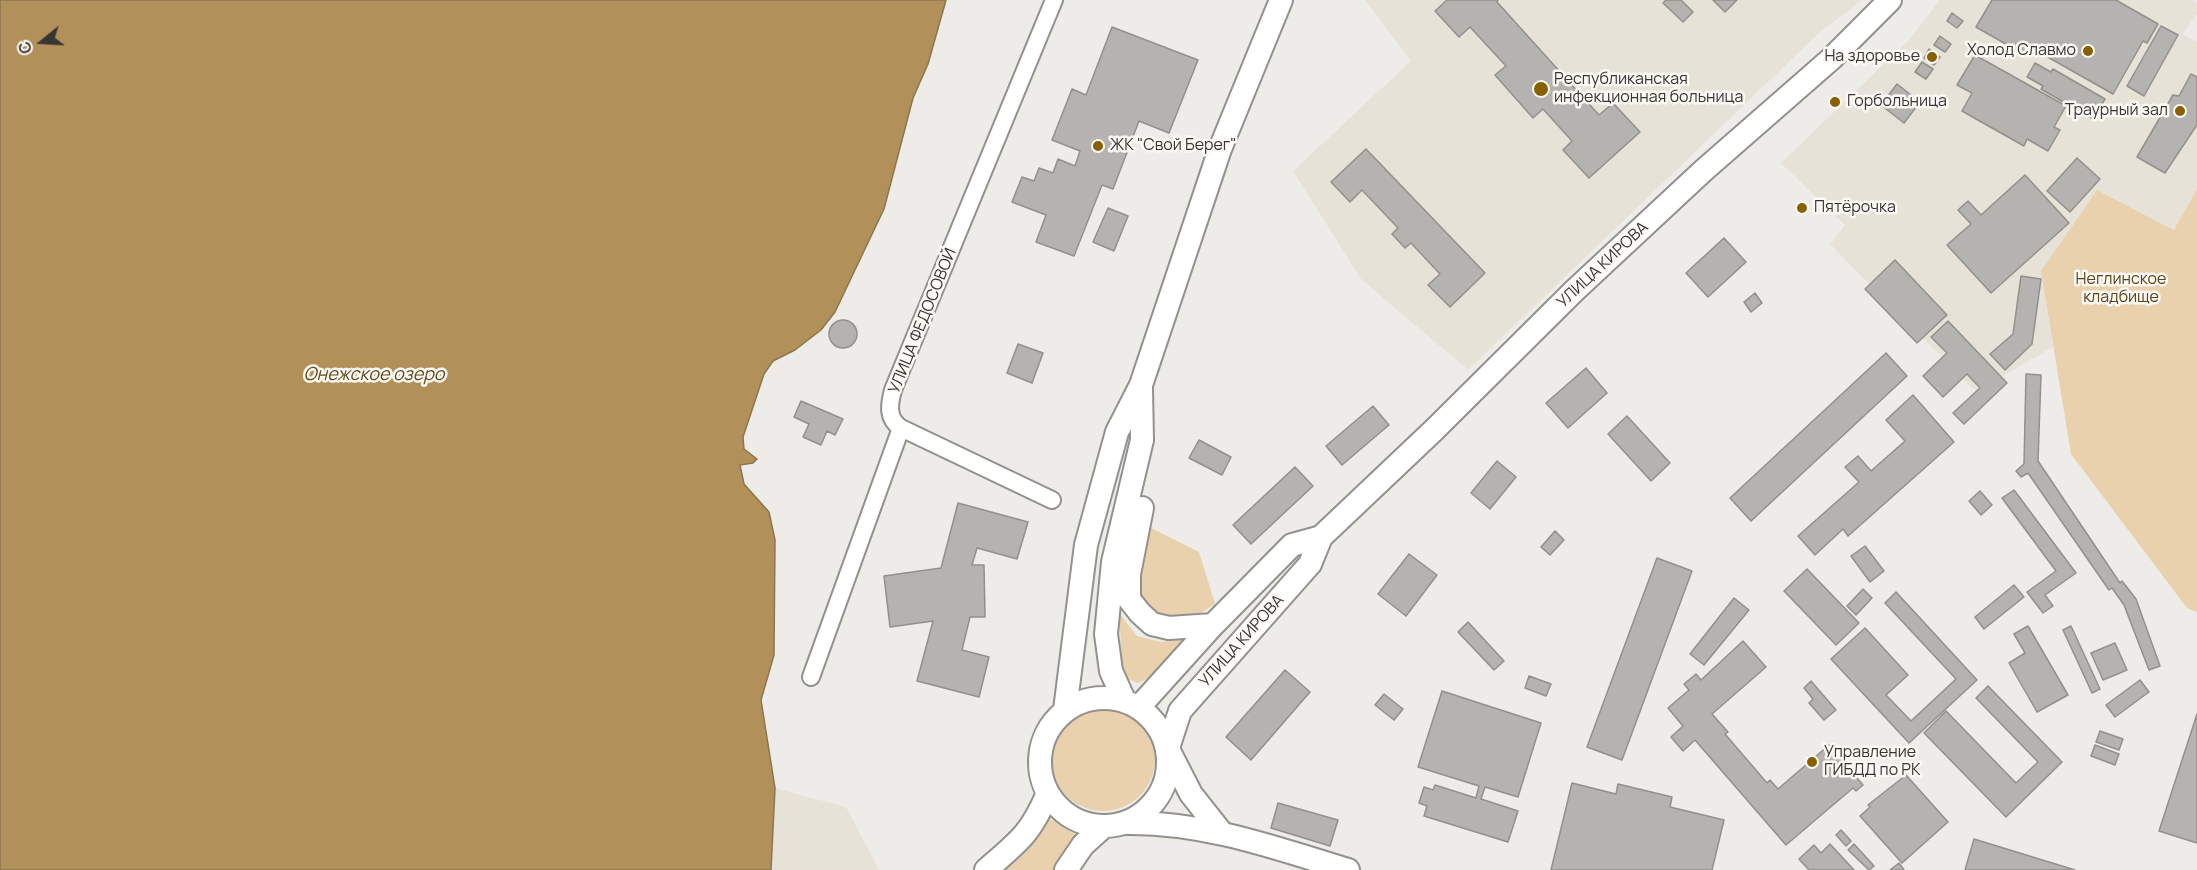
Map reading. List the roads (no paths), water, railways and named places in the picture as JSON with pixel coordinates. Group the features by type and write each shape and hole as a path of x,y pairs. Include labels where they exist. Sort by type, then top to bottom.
{"main road":[{"path":"1065,710 1086,545 1118,432 1141,385 1220,150 1281,0"},
{"name":"УЛИЦА КИРОВА","path":"1168,748 1180,711 1310,564 1321,537 1415,449 1574,291 1704,170 1832,59 1890,0"},
{"path":"1141,385 1145,491 1129,574 1129,598 1152,624 1169,628 1212,625"},
{"path":"1131,704 1111,671 1106,634 1113,562 1142,440"},
{"name":"УЛИЦА КИРОВА","path":"1131,704 1292,545 1321,537"},
{"path":"1221,832 1191,794 1162,732 1152,718 1131,704 1104,697 1083,701 1065,710 1055,720 1042,746 1040,770 1048,793 1062,811 1081,822 1103,827 1126,823 1148,823 1221,832 1348,870"},
{"path":"1126,823 1146,811 1161,793 1168,771 1168,748"},
{"path":"986,870 1027,835 1048,793"},
{"path":"1066,870 1083,845 1103,827"}],"street":[{"name":"УЛИЦА ФЕДОСОВОЙ","path":"902,428 895,424 889,410 893,390 1054,0"},
{"path":"811,677 902,428 1052,500"}],"water":[{"name":"Онежское озеро","path":"0,0 946,0 928,64 913,98 884,209 835,312 821,330 795,350 773,361 764,374 743,437 744,449 757,459 753,463 740,465 744,484 769,512 775,540 774,655 761,700 775,788 771,870 0,870"}],"place":[{"name":"Холод Славмо","path":"2088,51"},
{"name":"На здоровье","path":"1932,57"},
{"name":"Республиканская инфекционная больница","path":"1541,89"},
{"name":"Горбольница","path":"1835,102"},
{"name":"Траурный зал","path":"2180,111"},
{"name":"ЖК \"Свой Берег\"","path":"1098,146"},
{"name":"Пятёрочка","path":"1802,208"},
{"name":"Управление ГИБДД по РК","path":"1812,762"}],"park label":[{"name":"Неглинское кладбище","path":"2121,289"}]}
